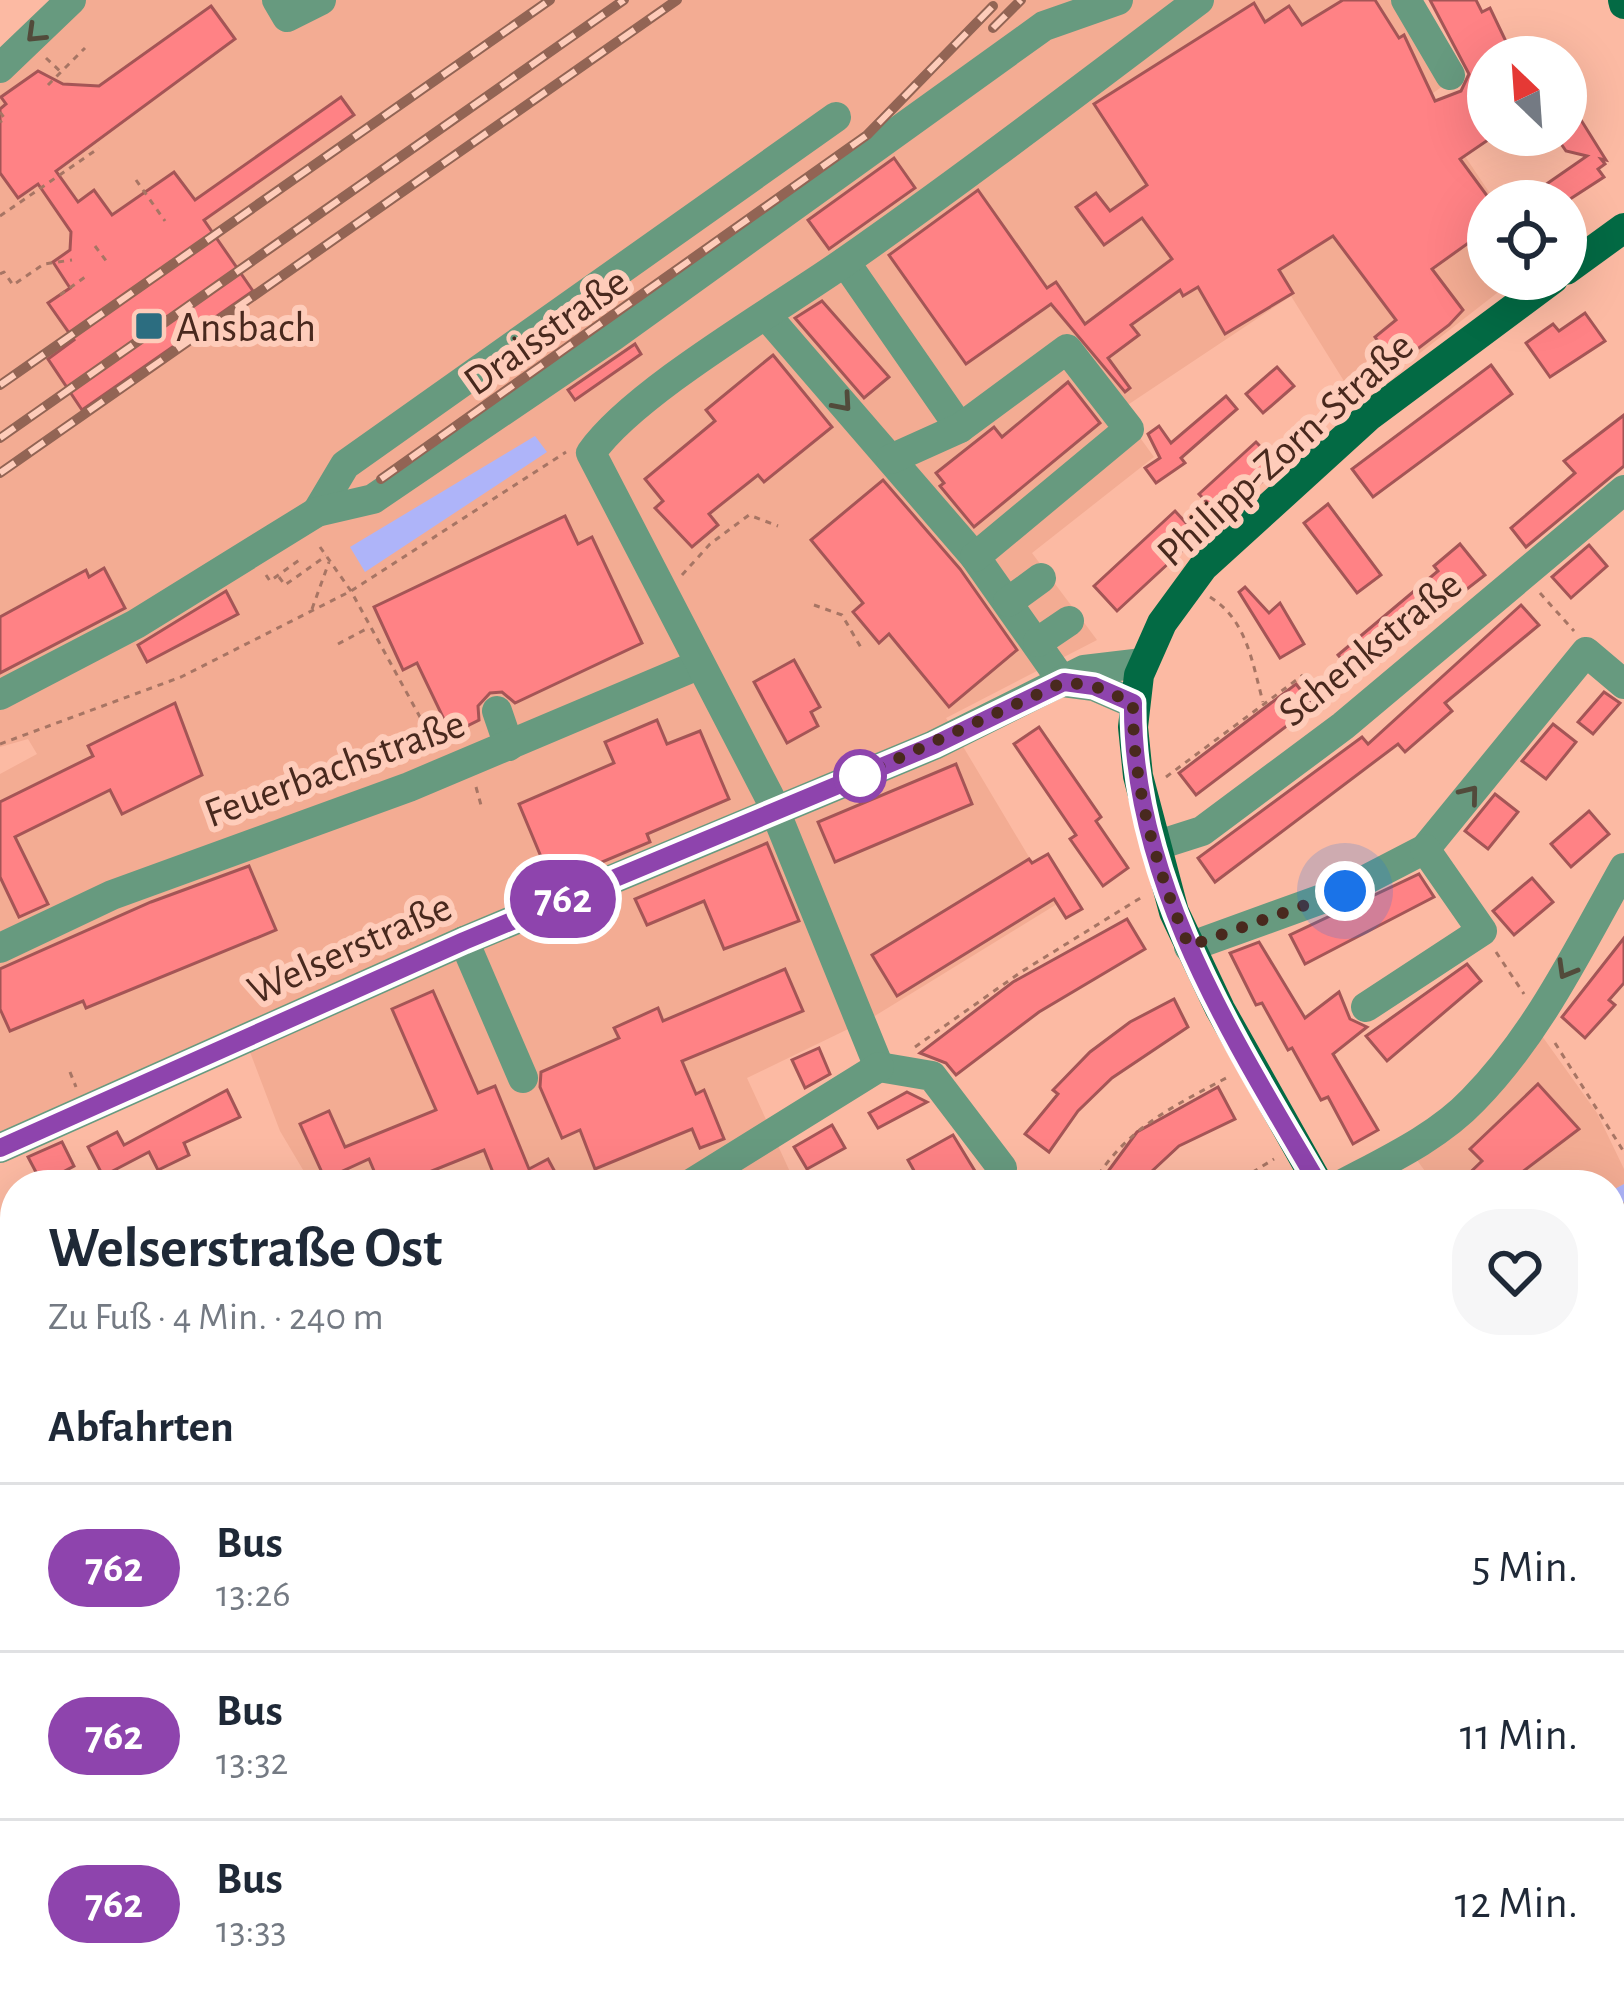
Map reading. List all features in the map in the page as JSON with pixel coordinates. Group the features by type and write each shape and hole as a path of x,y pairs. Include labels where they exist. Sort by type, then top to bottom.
{"main road":[{"path":"1587,255 1624,228"},
{"name":"Philipp-Zorn-Straße","path":"1310,1170 1189,946 1138,776 1133,703 1143,663 1182,591 1203,567 1369,416 1525,300"}],"street":[{"path":"0,68 70,0"},
{"path":"277,0 287,17 321,0"},
{"name":"Draisstraße","path":"0,695 136,624 317,512 373,499 613,336 1044,26 1118,0"},
{"path":"878,1066 776,812 592,453 619,424 1199,0"},
{"path":"1406,0 1450,75"},
{"path":"317,512 345,465 836,117"},
{"path":"845,262 960,428"},
{"path":"766,315 975,557 1064,682 1094,686 1133,703"},
{"path":"892,459 960,428 1067,349 1129,429 975,557"},
{"name":"Schenkstraße","path":"1155,845 1202,831 1343,726 1624,490"},
{"path":"1008,602 1041,578"},
{"path":"1038,642 1070,621"},
{"path":"1189,946 1345,891 1425,849 1586,652 1624,684"},
{"name":"Welserstraße","path":"0,1148 464,941 776,812 1084,670 1143,663"},
{"name":"Feuerbachstraße","path":"0,948 112,895 449,771 698,665"},
{"path":"497,711 509,746"},
{"path":"1366,1007 1482,931 1425,849"},
{"path":"1369,1170 1472,1102 1539,1018 1624,868"},
{"path":"464,941 523,1078"},
{"path":"713,1170 878,1066 932,1076 1002,1168"}],"path":[{"path":"48,85 85,48"},
{"path":"0,112 5,119 0,122"},
{"path":"0,216 99,148"},
{"path":"136,180 165,221"},
{"path":"95,246 107,262"},
{"path":"0,274 13,285 44,264 72,260"},
{"path":"60,295 85,278"},
{"path":"0,744 182,676 351,591 566,452 592,453"},
{"path":"661,589 749,515 778,526"},
{"path":"320,548 397,663 449,771"},
{"path":"262,570 270,581 302,558"},
{"path":"278,575 285,585 328,558"},
{"path":"311,611 328,558"},
{"path":"1523,574 1580,637 1586,652"},
{"path":"1206,594 1227,607 1241,628 1264,704"},
{"path":"814,605 842,616 863,651"},
{"path":"338,644 371,626"},
{"path":"1160,782 1303,675"},
{"path":"227,805 265,795"},
{"path":"913,1048 1021,972 1136,902"},
{"path":"1100,1170 1138,1125 1238,1072"},
{"path":"1256,1170 1296,1145"}],"shaded area":[{"path":"81,0 1412,0 1457,76 1426,98 1481,180 1467,180 1467,300 1488,300 1357,402 1291,296 1120,410 1154,457 1032,553 1097,640 946,718 1057,904 873,1017 747,1078 789,1170 303,1170 280,1131 242,1031 0,1143 0,774 37,754 28,739 0,747 0,81"},
{"path":"535,436 547,452 365,572 350,547"},
{"path":"1542,1036 1597,1113 1624,1170 1424,1170 1414,1156"}],"building":[{"path":"1343,0 1375,0 1399,38 1404,35 1435,101 1461,91 1467,78 1467,154 1460,159 1475,180 1467,180 1467,244 1432,269 1463,310 1449,325 1382,376 1367,354 1380,344 1375,337 1396,320 1333,236 1279,270 1293,293 1225,334 1198,287 1183,296 1180,290 1131,325 1139,335 1108,358 1130,388 1125,392 1051,304 966,364 889,255 978,190 1047,288 1056,282 1085,324 1172,259 1142,218 1104,245 1076,207 1096,193 1110,211 1147,185 1094,104 1254,3 1265,22 1289,6 1302,25"},
{"path":"1430,0 1476,0 1482,12 1490,8 1503,36 1467,36 1467,70"},
{"path":"211,6 235,39 56,171 78,202 94,190 112,215 174,172 195,200 341,97 354,115 204,220 253,291 82,410 48,359 74,340 48,303 70,288 53,262 70,250 71,232 38,184 18,198 0,173 0,109 6,104 1,97 38,71 63,84 99,86"},
{"path":"1587,130 1606,160 1601,159 1605,164 1598,169 1604,177 1587,188 1587,180 1552,180 1587,156"},
{"path":"894,158 915,188 829,249 808,220"},
{"path":"822,301 889,377 864,398 795,318"},
{"path":"1585,313 1605,341 1550,377 1526,343 1553,324 1559,331"},
{"path":"635,344 641,354 575,400 568,390"},
{"path":"773,355 832,427 764,482 758,475 709,514 718,525 692,547 655,508 663,501 645,479 715,421 706,410"},
{"path":"1491,365 1512,394 1373,497 1352,469"},
{"path":"1277,367 1294,386 1263,413 1246,394"},
{"path":"1068,382 1100,423 974,527 940,486 944,483 936,473 994,427 1002,437"},
{"path":"1226,396 1237,409 1181,458 1185,463 1156,483 1145,468 1160,458 1148,434 1159,426 1171,443"},
{"path":"1624,415 1624,466 1526,547 1511,528 1575,473 1564,461"},
{"path":"1256,442 1279,466 1222,518 1199,494"},
{"path":"883,480 960,569 1017,650 949,707 889,634 879,643 853,612 863,603 811,540"},
{"path":"1328,504 1381,575 1357,593 1304,523"},
{"path":"1175,511 1198,536 1117,611 1094,586"},
{"path":"565,516 578,544 592,537 642,643 515,703 502,692 490,693 478,706 479,720 451,734 417,663 403,670 374,607"},
{"path":"1460,544 1485,575 1458,596 1453,590 1354,674 1338,655 1438,571 1434,566"},
{"path":"1589,545 1607,566 1571,598 1552,577"},
{"path":"104,568 125,608 0,673 0,617 86,570 89,577"},
{"path":"1245,587 1269,613 1280,603 1304,644 1280,658 1239,592"},
{"path":"226,591 238,614 147,662 138,645"},
{"path":"1521,605 1539,625 1445,703 1452,711 1405,752 1398,744 1215,882 1198,858 1362,737 1368,744"},
{"path":"794,660 820,707 811,712 818,726 787,743 754,682"},
{"path":"1296,684 1313,706 1196,795 1179,773"},
{"path":"1604,692 1620,703 1593,734 1578,722"},
{"path":"175,703 202,775 122,814 110,790 15,837 48,904 19,917 0,877 0,802 93,756 88,746"},
{"path":"657,720 667,744 700,731 729,799 647,834 650,842 552,883 519,804 614,763 605,742"},
{"path":"1553,724 1576,742 1546,779 1522,761"},
{"path":"1039,727 1101,817 1096,821 1128,868 1103,886 1070,839 1076,835 1014,744"},
{"path":"956,764 972,804 835,862 818,822"},
{"path":"1495,794 1518,812 1488,849 1465,831"},
{"path":"1589,811 1609,834 1571,867 1551,844"},
{"path":"767,843 799,921 724,949 704,901 647,925 635,899"},
{"path":"1048,854 1082,909 1066,918 1054,899 897,996 872,955 1029,859 1032,863"},
{"path":"249,866 276,930 86,1008 83,1001 10,1031 0,1009 0,969 151,902"},
{"path":"1419,874 1434,897 1305,964 1290,935"},
{"path":"1532,878 1553,902 1514,935 1493,911"},
{"path":"1127,919 1145,949 1039,1012 956,1075 946,1063 920,1053 1013,982"},
{"path":"1624,938 1624,983 1609,1000 1615,1005 1585,1038 1562,1017"},
{"path":"1259,942 1305,1018 1339,992 1350,1019 1367,1027 1333,1054 1378,1130 1353,1144 1328,1097 1321,1100 1262,1003 1256,1005 1230,953"},
{"path":"1467,964 1481,981 1387,1061 1366,1036"},
{"path":"785,969 803,1011 682,1061 696,1094 704,1090 724,1139 700,1148 692,1129 595,1169 580,1130 562,1138 540,1087 541,1072 619,1038 614,1028 658,1008 663,1021"},
{"path":"433,991 478,1093 495,1086 529,1169 548,1159 554,1170 492,1170 484,1150 434,1170 374,1170 369,1159 345,1170 321,1170 300,1124 329,1111 345,1147 436,1110 392,1009"},
{"path":"1174,999 1188,1027 1112,1078 1078,1111 1049,1152 1025,1134 1058,1094 1053,1090 1090,1052 1130,1022"},
{"path":"819,1048 830,1074 805,1088 792,1060"},
{"path":"1538,1084 1579,1129 1525,1170 1473,1170 1482,1161 1470,1149"},
{"path":"1218,1087 1235,1119 1179,1146 1153,1170 1109,1170 1137,1132"},
{"path":"227,1090 240,1117 184,1143 189,1155 158,1170 149,1152 114,1170 100,1170 88,1147 117,1132 124,1145"},
{"path":"907,1092 927,1102 878,1128 869,1113"},
{"path":"832,1125 845,1148 807,1169 794,1147"},
{"path":"953,1135 974,1170 914,1170 908,1160"},
{"path":"62,1142 74,1166 35,1170 28,1157"}],"railway":[{"path":"0,385 550,0"},
{"path":"0,438 624,0"},
{"path":"0,473 677,0"},
{"path":"993,28 1021,0"},
{"path":"381,479 867,135 993,6"}],"bus line":[{"name":"762","path":"0,1148 464,941 934,745 1064,682 1094,686 1133,703 1138,776 1174,912 1220,1009 1310,1170"}],"place":[{"name":"Ansbach","path":"149,326"}],"route":[{"path":"860,776 1064,682 1094,686 1133,703 1138,776 1165,884 1189,946 1345,891"}]}
